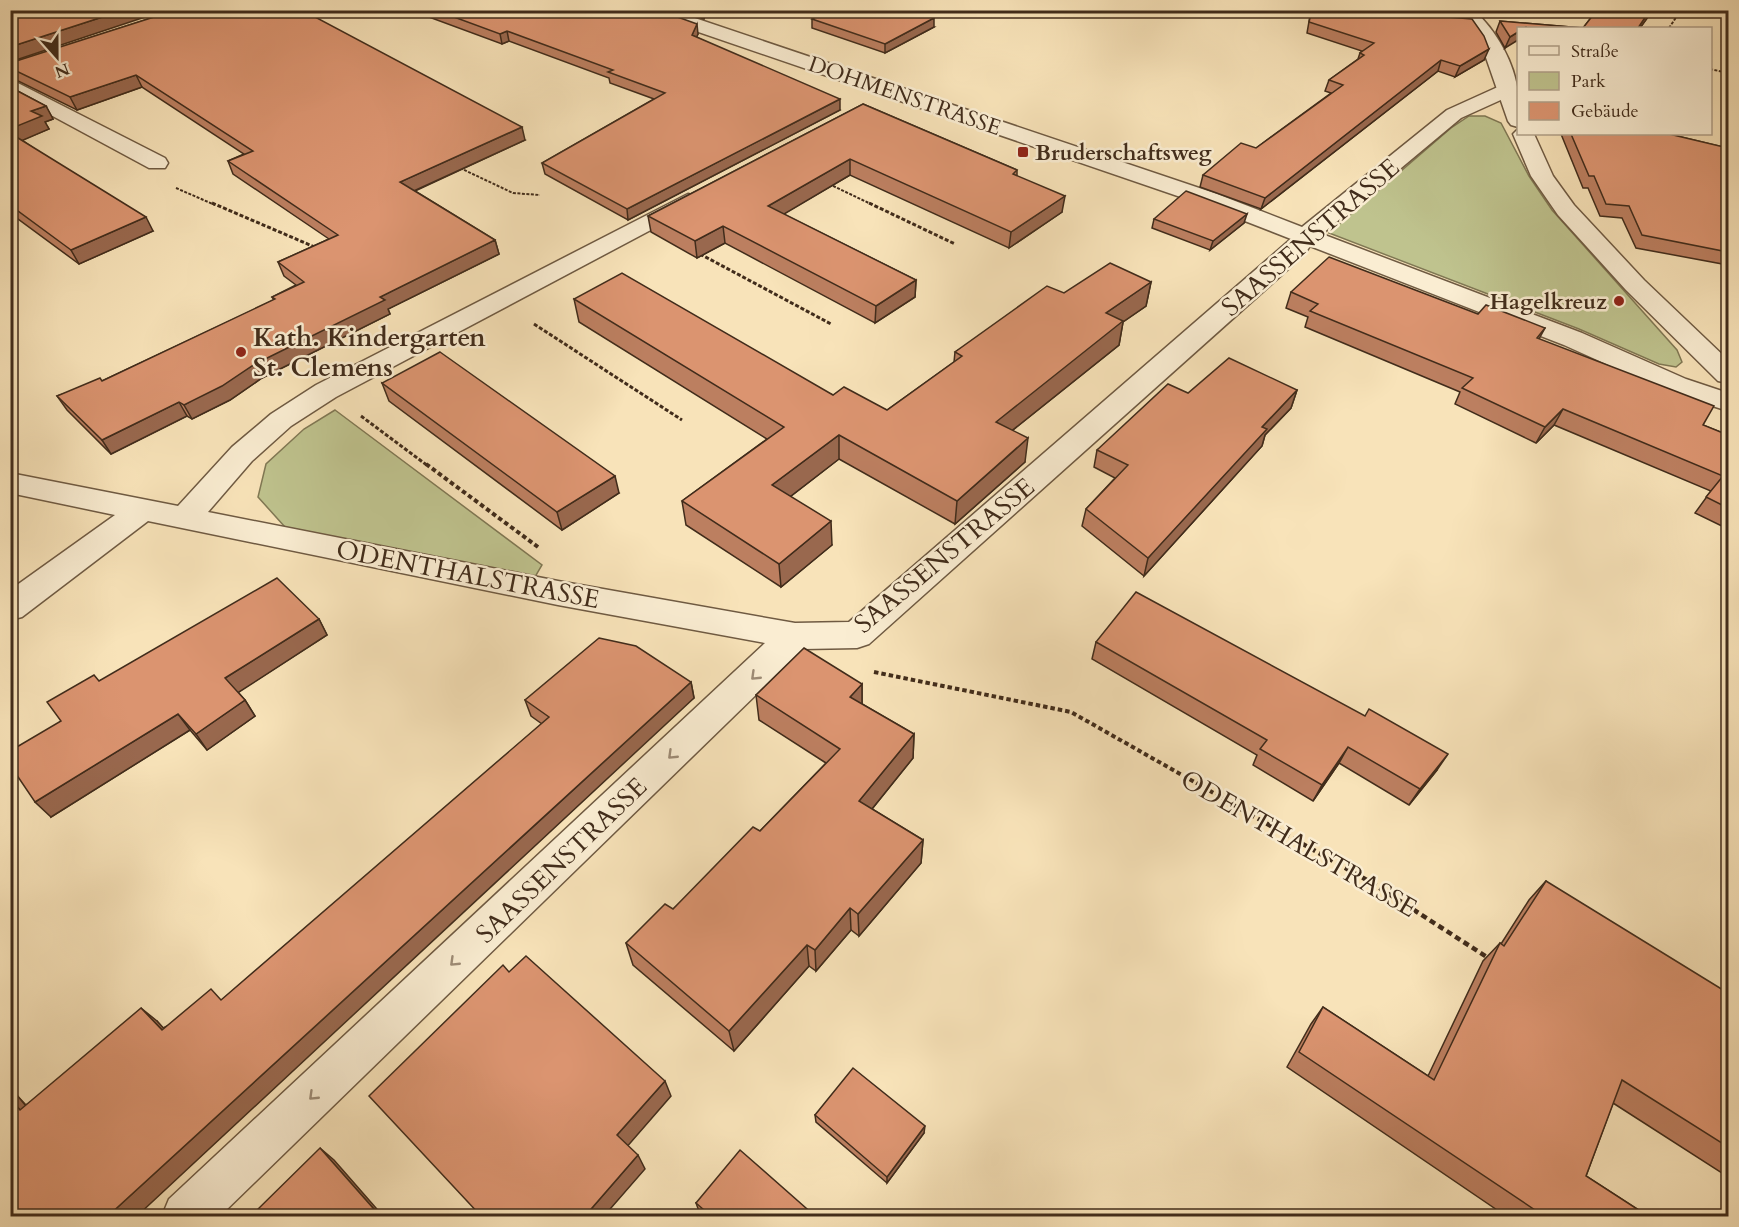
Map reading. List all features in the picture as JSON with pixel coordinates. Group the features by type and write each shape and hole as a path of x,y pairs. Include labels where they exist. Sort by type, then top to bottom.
{"street":[{"name":"DOHMENSTRASSE","path":"652,10 897,91 1306,235 1573,339 1676,385 1728,402"},
{"path":"1464,11 1483,29 1492,44 1517,118"},
{"path":"10,85 157,163"},
{"name":"SAASSENSTRASSE","path":"186,1216 795,636 857,635 1286,258 1306,235 1454,114 1507,90"},
{"path":"866,108 897,91"},
{"path":"1524,135 1542,176 1566,210 1635,285 1728,375"},
{"path":"186,517 242,454 280,420 326,391 711,189"},
{"name":"ODENTHALSTRASSE","path":"10,483 558,593 795,636"},
{"path":"10,608 142,510"}],"path":[{"path":"1671,27 1681,10"},
{"path":"1712,69 1728,73"},
{"path":"157,163 178,190 323,250"},
{"path":"459,167 513,193 540,195"},
{"path":"826,183 956,244"},
{"path":"644,225 831,324"},
{"path":"499,301 682,420"},
{"path":"326,391 561,563 558,593"},
{"name":"ODENTHALSTRASSE","path":"857,635 874,674 1071,712 1371,883 1500,965"}],"green space":[{"path":"1469,116 1485,116 1501,123 1529,176 1552,210 1677,350 1682,362 1676,367 1659,364 1579,329 1329,233 1451,128"},
{"path":"335,410 542,565 535,577 285,527 258,497 266,464 304,429"}],"building":[{"path":"10,10 124,10 10,47"},
{"path":"176,10 302,10 522,127 400,182 495,240 380,297 385,300 255,364 222,386 184,405 179,402 102,440 57,396 100,378 102,381 275,299 272,297 304,282 278,262 338,235 228,161 253,151 136,75 70,97 10,68 10,63"},
{"path":"435,10 658,10 697,24 692,35 840,99 627,209 542,163 665,93 608,72 613,70 507,31 500,34"},
{"path":"829,10 912,10 934,18 885,44 812,19"},
{"path":"1312,10 1362,10 1472,19 1484,36 1489,49 1460,66 1441,60 1265,198 1203,175 1241,143 1256,148 1343,85 1329,80 1364,55 1360,53 1374,43 1309,22"},
{"path":"1597,10 1650,10 1639,27 1584,27"},
{"path":"1500,21 1571,27 1517,27 1517,33 1510,37"},
{"path":"10,87 46,106 31,111 42,116 10,129"},
{"path":"863,104 1017,170 1013,174 1065,196 1011,232 850,159 768,206 916,280 876,306 723,226 695,241 648,216"},
{"path":"10,133 146,217 71,250 10,205"},
{"path":"1571,135 1673,135 1728,148 1728,252 1642,235 1629,206 1606,204 1594,176 1589,176"},
{"path":"1186,191 1247,214 1213,241 1154,219"},
{"path":"1329,257 1478,314 1486,305 1545,328 1537,338 1714,406 1703,425 1728,435 1728,508 1706,497 1723,476 1563,409 1545,427 1462,388 1473,378 1310,311 1318,304 1291,292"},
{"path":"1110,263 1151,282 1106,313 1123,321 996,422 1028,438 957,501 839,435 772,485 831,521 779,564 682,501 784,427 574,299 622,273 833,395 844,387 887,410 962,356 955,352 1047,286 1064,293"},
{"path":"440,352 615,476 557,512 382,383"},
{"path":"1229,358 1297,390 1262,427 1267,429 1148,558 1086,509 1128,465 1097,450 1168,384 1188,393"},
{"path":"277,578 319,619 225,678 245,700 196,734 178,714 35,802 10,765 10,751 61,721 47,702 94,675 99,681"},
{"path":"1136,592 1365,716 1369,709 1448,754 1420,789 1348,747 1322,785 1260,749 1267,740 1096,642"},
{"path":"599,638 636,646 691,682 108,1216 10,1216 10,1098 20,1110 141,1008 162,1030 211,989 221,1000 549,717 525,700"},
{"path":"804,648 862,684 850,697 914,734 859,801 923,840 858,914 850,908 815,950 807,945 729,1031 626,943 665,904 673,909 753,827 760,831 840,749 756,695"},
{"path":"1546,881 1728,993 1728,1147 1622,1080 1586,1176 1648,1216 1544,1216 1299,1052 1323,1007 1434,1080 1500,943 1504,946"},
{"path":"526,956 665,1081 617,1135 638,1155 585,1216 481,1216 369,1096 503,965 509,972"},
{"path":"853,1068 925,1126 887,1177 815,1115"},
{"path":"320,1148 380,1216 251,1216"},
{"path":"740,1150 815,1216 711,1216 696,1203"}],"place":[{"name":"Bruderschaftsweg","path":"1023,152"},
{"name":"Hagelkreuz","path":"1619,301"},
{"name":"Kath. Kindergarten St. Clemens","path":"241,352"}]}
